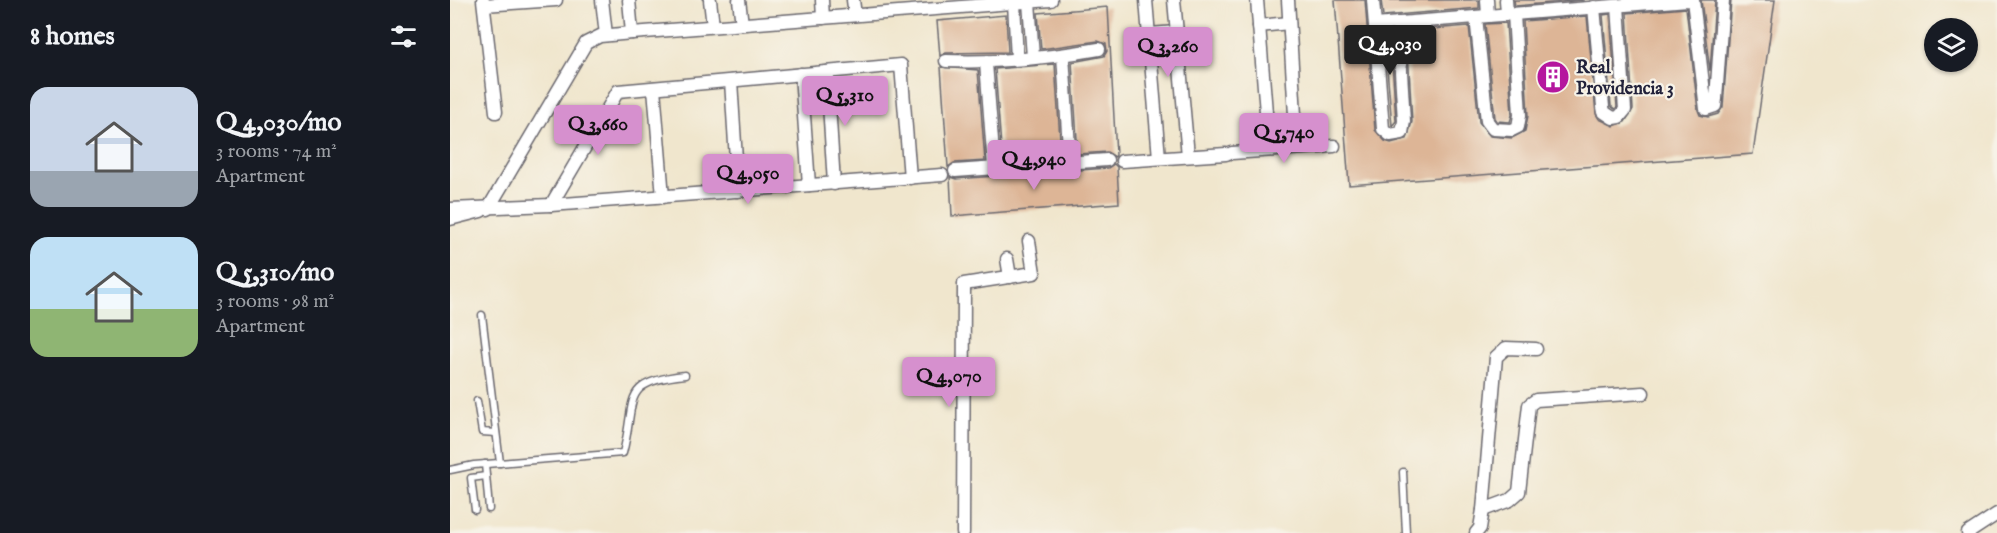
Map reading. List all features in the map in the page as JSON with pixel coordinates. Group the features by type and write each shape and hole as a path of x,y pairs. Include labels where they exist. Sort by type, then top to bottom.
{"street":[{"path":"496,112 484,3 556,0"},
{"path":"602,0 606,35"},
{"path":"628,0 632,33"},
{"path":"710,0 713,26"},
{"path":"739,0 742,24"},
{"path":"822,0 823,18"},
{"path":"853,0 855,15"},
{"path":"450,219 488,209 586,43 592,38 713,26 1051,0"},
{"path":"1146,0 1159,159"},
{"path":"1174,0 1188,156"},
{"path":"1257,0 1269,150"},
{"path":"1288,0 1297,148"},
{"path":"1372,0 1383,129 1385,133 1397,135 1402,133 1404,122 1398,23"},
{"path":"1487,0 1482,16 1486,121 1493,129 1512,130 1518,127 1520,115 1510,14 1506,0"},
{"path":"1375,25 1688,0"},
{"path":"1693,0 1706,109 1714,106 1716,99 1723,0"},
{"path":"1029,2 1033,57"},
{"path":"1014,3 1017,59"},
{"path":"1594,8 1603,107 1604,112 1613,118 1619,117 1625,110 1618,6"},
{"path":"1258,26 1289,23"},
{"path":"1149,34 1177,32"},
{"path":"946,61 986,63 1064,56 1099,49"},
{"path":"1064,56 1070,163"},
{"path":"986,63 994,167"},
{"path":"551,206 618,91 901,65 910,178"},
{"path":"827,72 834,184"},
{"path":"801,74 809,185"},
{"path":"731,81 738,191"},
{"path":"654,88 663,197"},
{"path":"1122,161 1334,146"},
{"path":"955,171 1107,160"},
{"path":"450,209 551,206 942,175"},
{"path":"963,533 964,284 1034,273 1029,241"},
{"path":"1007,258 1010,277"},
{"path":"1476,533 1480,528 1483,510 1496,357 1506,348 1536,349"},
{"path":"1483,510 1510,500 1519,492 1529,405 1536,400 1643,393"},
{"path":"1968,533 1997,514"}],"lane":[{"path":"482,315 500,463"},
{"path":"450,470 484,464 622,453 632,400 638,388 646,382 685,375"},
{"path":"477,401 482,432 496,433"},
{"path":"484,464 489,509"},
{"path":"1403,472 1406,533"},
{"path":"475,510 471,478 486,476"}],"building":[{"name":"Real Providencia 3","path":"1335,0 1365,0 1375,130 1385,141 1391,143 1407,139 1412,122 1407,31 1469,26 1479,122 1490,136 1512,138 1525,131 1528,116 1523,21 1587,16 1596,114 1599,119 1614,126 1625,122 1633,109 1627,13 1686,8 1698,110 1700,115 1708,117 1718,114 1723,107 1731,0 1775,0 1753,154 1349,185"},
{"path":"1381,0 1479,0 1479,8 1383,16"},
{"path":"1514,0 1584,0 1515,6"},
{"path":"1701,0 1715,0 1710,71"},
{"path":"1108,7 1115,157 1107,152 1078,154 1072,62 1104,56 1107,51 1106,44 1098,41 1041,49 1038,13"},
{"path":"1610,14 1617,107 1615,109 1611,106 1603,15"},
{"path":"1006,15 1008,52 946,53 940,56 937,21"},
{"path":"1506,23 1512,115 1510,122 1497,121 1495,118 1485,24"},
{"path":"1390,32 1396,121 1392,126 1384,33"},
{"path":"1055,64 1061,155 1002,159 995,69"},
{"path":"941,67 978,70 985,161 954,163 948,167"},
{"path":"1114,164 1117,167 1119,203 952,216 950,177 956,179 1108,168"}],"place":[{"name":"Real Providencia 3","path":"1553,77"}]}
